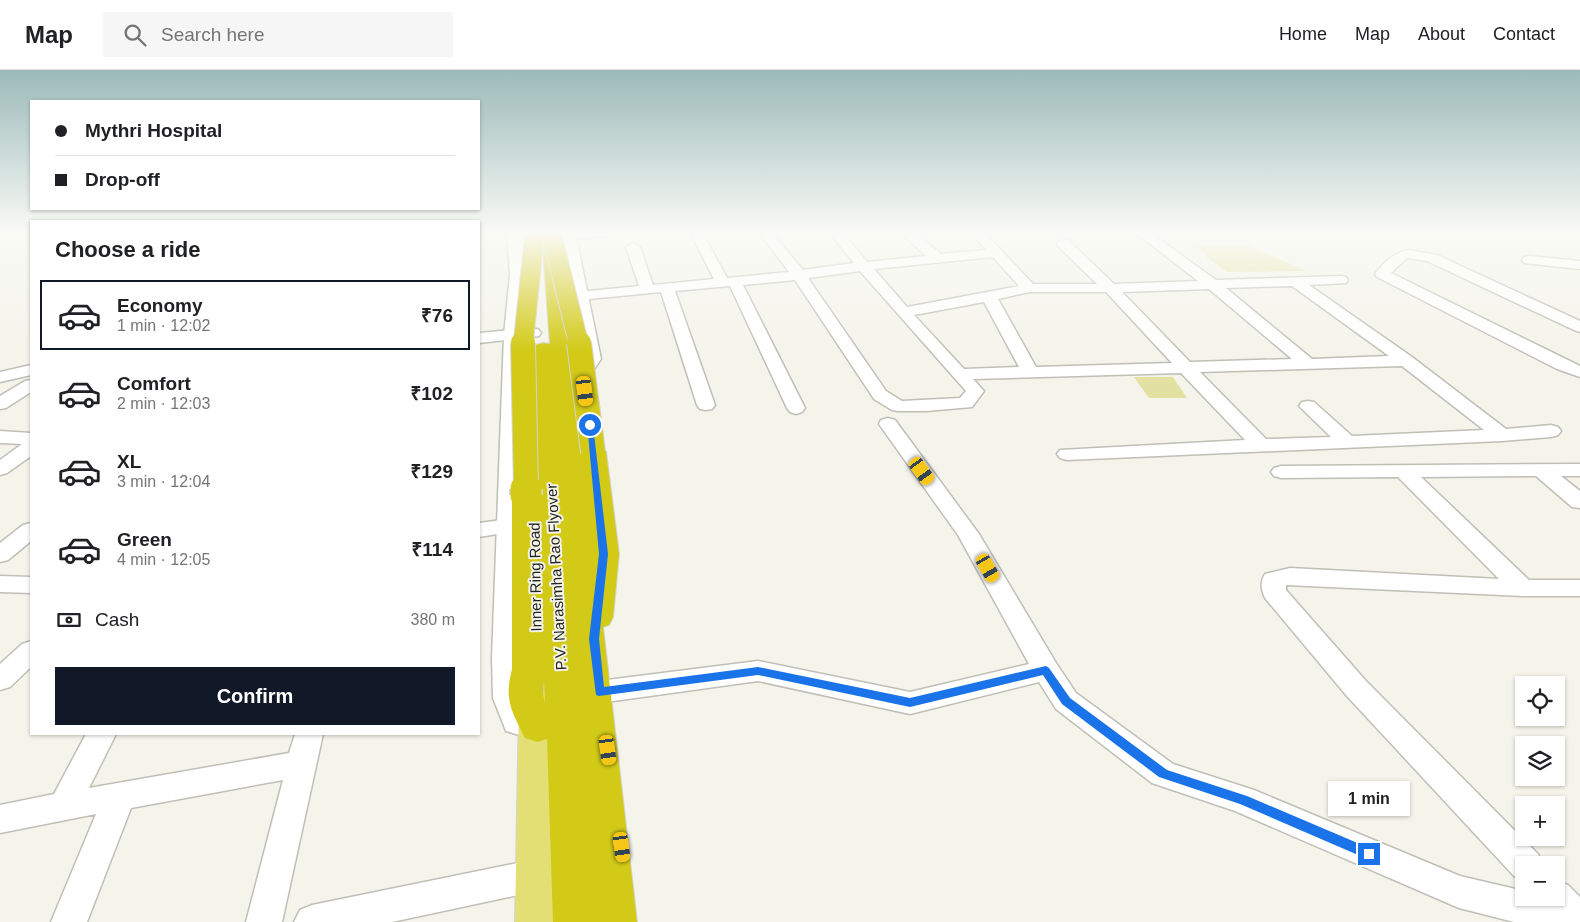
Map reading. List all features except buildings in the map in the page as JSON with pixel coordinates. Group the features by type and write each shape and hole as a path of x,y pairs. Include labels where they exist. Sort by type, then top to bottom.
{"highway":[{"path":"531,272 523,344 529,669 525,700 538,736"},
{"name":"P.V. Narasimha Rao Flyover","path":"537,272 576,922"},
{"name":"P.V. Narasimha Rao Flyover","path":"561,272 614,922"},
{"path":"566,272 579,341 604,554 594,639"}],"main road":[{"path":"562,272 574,386 599,692 632,922"},
{"name":"Inner Ring Road","path":"528,273 523,334 533,517 538,736 538,922"}],"street":[{"path":"571,272 579,296 591,359 574,386"},
{"path":"641,272 647,289"},
{"path":"722,272 796,408"},
{"path":"796,272 880,395 898,406 966,403 975,391 869,272"},
{"path":"579,296 822,272"},
{"path":"1013,272 1029,288"},
{"path":"1093,272 1260,445"},
{"path":"1195,272 1307,363"},
{"path":"1384,272 1382,274 1562,365 1580,372"},
{"path":"1461,272 1580,328"},
{"path":"903,312 1029,288 1110,288 1341,280"},
{"path":"1294,281 1406,361 1502,435"},
{"path":"667,288 706,404"},
{"path":"989,297 1031,373"},
{"path":"480,338 523,334 508,526 510,698 522,728 531,739 538,736"},
{"path":"960,374 1406,361"},
{"path":"0,377 30,370"},
{"path":"0,404 30,386"},
{"path":"1308,406 1348,442"},
{"path":"888,424 968,534 1046,670 1066,701 1163,774 1243,800 1459,892 1572,913"},
{"path":"1067,454 1502,435 1551,431"},
{"path":"0,438 30,439"},
{"path":"0,469 30,448"},
{"path":"1541,470 1580,502"},
{"path":"1281,472 1580,470"},
{"path":"1405,472 1522,588"},
{"path":"480,530 508,526"},
{"path":"0,555 30,531"},
{"path":"1517,856 1356,688 1274,592 1273,580 1290,576 1522,588 1580,588"},
{"path":"0,584 30,586"},
{"path":"0,680 30,651"},
{"path":"599,692 758,671 910,703 1046,670"},
{"path":"64,806 100,735"},
{"path":"264,922 309,735"},
{"path":"0,819 301,764"},
{"path":"69,922 119,797"},
{"path":"312,922 538,874"}],"shaded area":[{"path":"1134,377 1173,377 1187,398 1149,398"}],"route":[{"path":"590,425 604,554 594,639 599,692 758,671 910,703 1046,670 1066,701 1163,774 1243,800 1369,854"}]}
